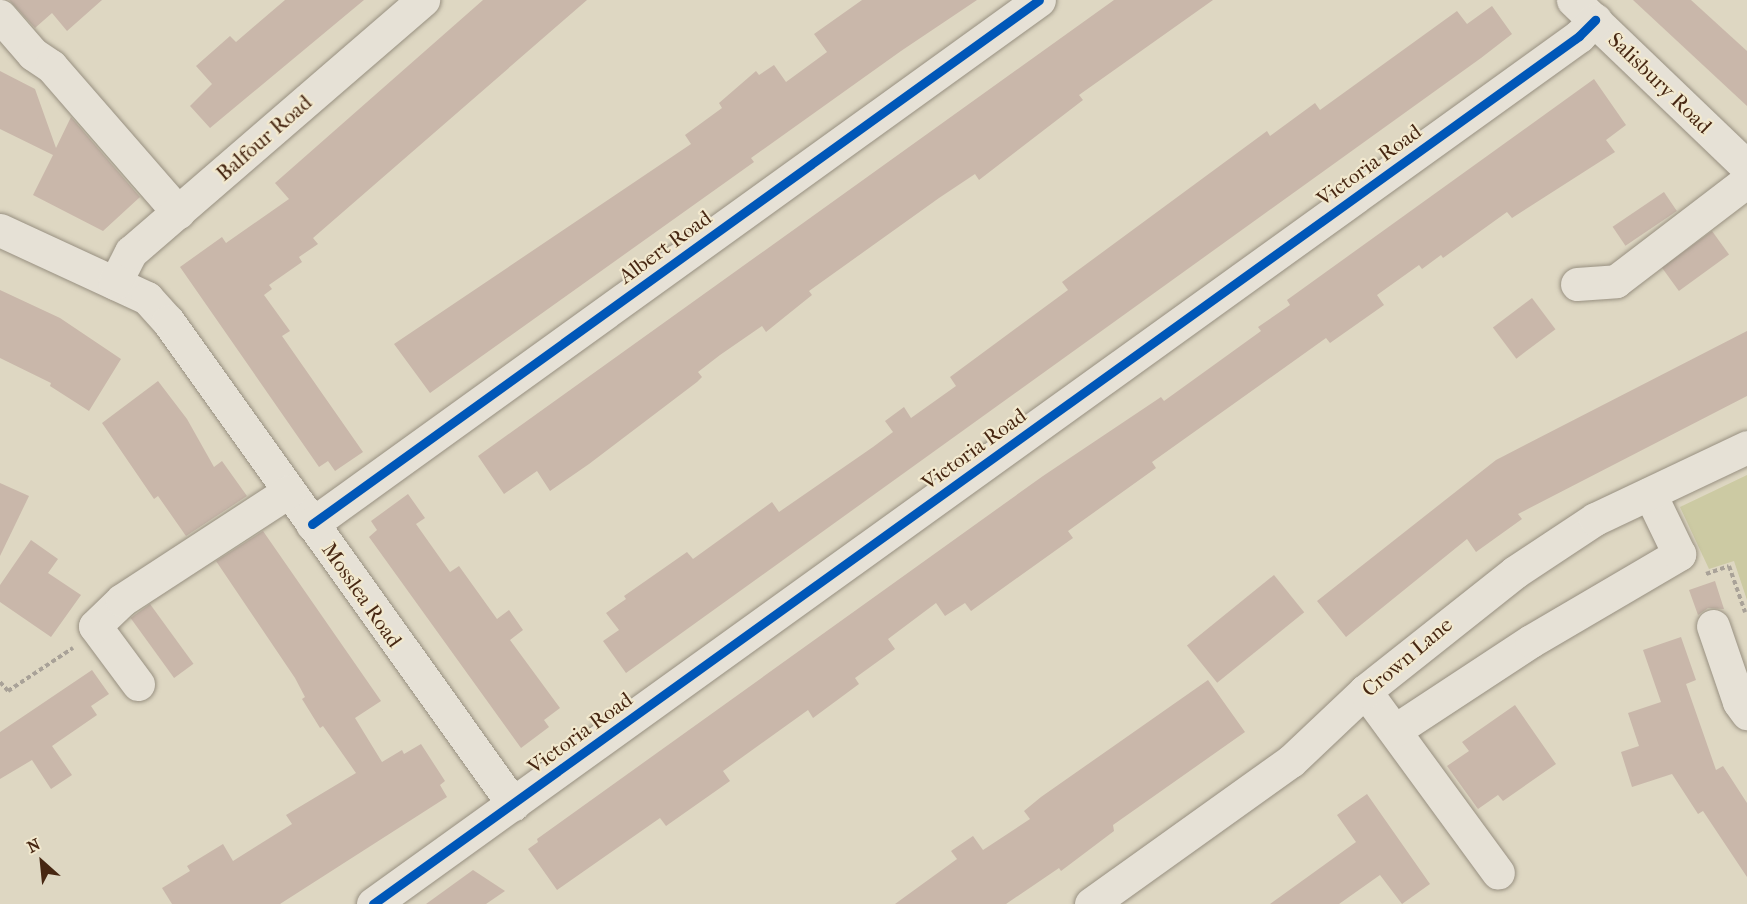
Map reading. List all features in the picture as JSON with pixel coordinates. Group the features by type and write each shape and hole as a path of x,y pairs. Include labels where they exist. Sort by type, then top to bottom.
{"street":[{"name":"Balfour Road","path":"115,283 131,252 423,0"},
{"name":"Albert Road","path":"312,524 1038,0"},
{"name":"Salisbury Road","path":"1584,10 1747,166"},
{"name":"Victoria Road","path":"373,904 1570,43 1584,10"},
{"path":"0,16 33,54 51,66 178,212"},
{"path":"1577,284 1616,281 1747,181"},
{"name":"Mosslea Road","path":"0,230 147,298 168,321 513,804"},
{"name":"Crown Lane","path":"1091,904 1273,775 1365,691 1553,546 1596,519 1747,447"},
{"path":"138,684 95,626 122,600 289,491"},
{"path":"1397,729 1531,641 1679,554 1650,494"},
{"path":"1713,626 1739,702 1747,713"},
{"path":"1365,691 1397,729 1498,873"}],"path":[{"path":"1679,554 1693,547 1706,574 1729,566 1747,618"},
{"path":"0,682 8,691 73,648 95,626"}],"shaded area":[{"path":"1747,475 1747,600 1734,561 1709,569 1680,507"}],"building":[{"path":"9,0 102,0 67,31 52,13 35,28"},
{"path":"285,0 364,0 210,128 190,106 212,84 196,66 230,36 236,42"},
{"path":"483,0 587,0 313,238 318,244 299,257 302,262 269,285 272,289 264,295 290,331 282,336 363,452 335,471 328,461 319,467 180,267 222,237 226,243 289,199 275,183"},
{"path":"862,0 977,0 751,158 754,162 430,393 394,344 691,144 685,135 722,108 719,103 756,71 759,75 774,65 786,82 827,52 814,34"},
{"path":"1114,0 1213,0 1079,95 1083,100 979,180 975,174 939,198 809,291 812,295 766,332 762,326 720,355 698,372 702,377 697,382 589,464 550,491 537,471 504,494 478,456"},
{"path":"1633,0 1691,0 1747,51 1747,106"},
{"path":"1492,6 1512,34 1481,58 626,673 603,641 619,630 606,613 626,599 624,596 687,552 693,559 772,502 779,512 873,447 893,432 885,421 904,407 911,418 956,386 950,377 1068,290 1062,282 1267,131 1270,136 1315,103 1320,110 1457,11 1467,24"},
{"path":"0,71 35,89 56,148 71,117 140,197 103,231 33,195 53,155 0,129"},
{"path":"1594,79 1626,125 1606,140 1615,152 1512,218 1507,212 1443,258 1441,255 1422,269 1419,265 1377,295 1384,305 1330,343 1326,338 1152,462 1156,468 1068,531 1073,538 971,611 965,603 945,616 936,603 888,639 895,649 855,678 859,684 813,718 808,710 723,771 730,781 666,826 660,818 557,890 528,849 538,842 537,839 1043,476 1161,397 1164,401 1261,331 1258,327 1290,305 1287,300"},
{"path":"1664,192 1677,211 1625,246 1613,227"},
{"path":"1712,231 1729,254 1679,291 1662,267"},
{"path":"0,290 60,318 121,359 89,411 50,386 51,383 0,358"},
{"path":"1532,298 1555,329 1516,359 1493,327"},
{"path":"1747,331 1747,396 1518,514 1522,519 1476,552 1467,539 1346,637 1317,601 1496,460"},
{"path":"158,381 187,419 214,467 222,461 247,496 186,536 158,496 154,499 102,423"},
{"path":"0,483 29,496 0,556"},
{"path":"408,494 425,518 416,524 450,572 459,566 497,619 509,610 523,630 510,640 560,708 544,720 549,727 521,748 369,537 377,530 371,521"},
{"path":"263,531 381,701 355,718 382,762 402,750 404,754 421,744 445,781 440,785 447,797 280,904 172,904 162,888 190,871 187,866 223,844 233,861 292,824 286,815 356,773 323,726 320,728 302,699 305,697 295,678 216,561"},
{"path":"31,540 58,559 48,573 81,595 51,637 0,602 0,585"},
{"path":"1274,575 1304,612 1217,683 1187,645"},
{"path":"1715,581 1724,609 1708,608 1698,615 1689,590"},
{"path":"150,604 193,664 174,678 131,618"},
{"path":"1681,637 1696,680 1686,684 1716,770 1723,766 1747,803 1747,877 1703,811 1698,814 1672,774 1632,787 1621,752 1639,746 1628,713 1661,702 1643,650"},
{"path":"92,670 109,694 91,706 97,715 52,746 72,775 51,789 32,760 0,779 0,732"},
{"path":"1208,680 1245,732 1113,825 1114,831 1061,871 1059,868 1006,904 895,904 957,859 951,851 973,836 983,850 1030,819 1024,811 1041,797"},
{"path":"1515,705 1556,764 1503,801 1498,795 1478,809 1447,766 1469,751 1462,742"},
{"path":"1367,794 1430,884 1402,904 1380,875 1339,904 1270,904 1356,842 1337,815"},
{"path":"473,870 505,891 486,904 426,904"}],"cycle path":[{"path":"312,524 1039,0"},
{"path":"373,904 1579,36 1595,20"}]}
